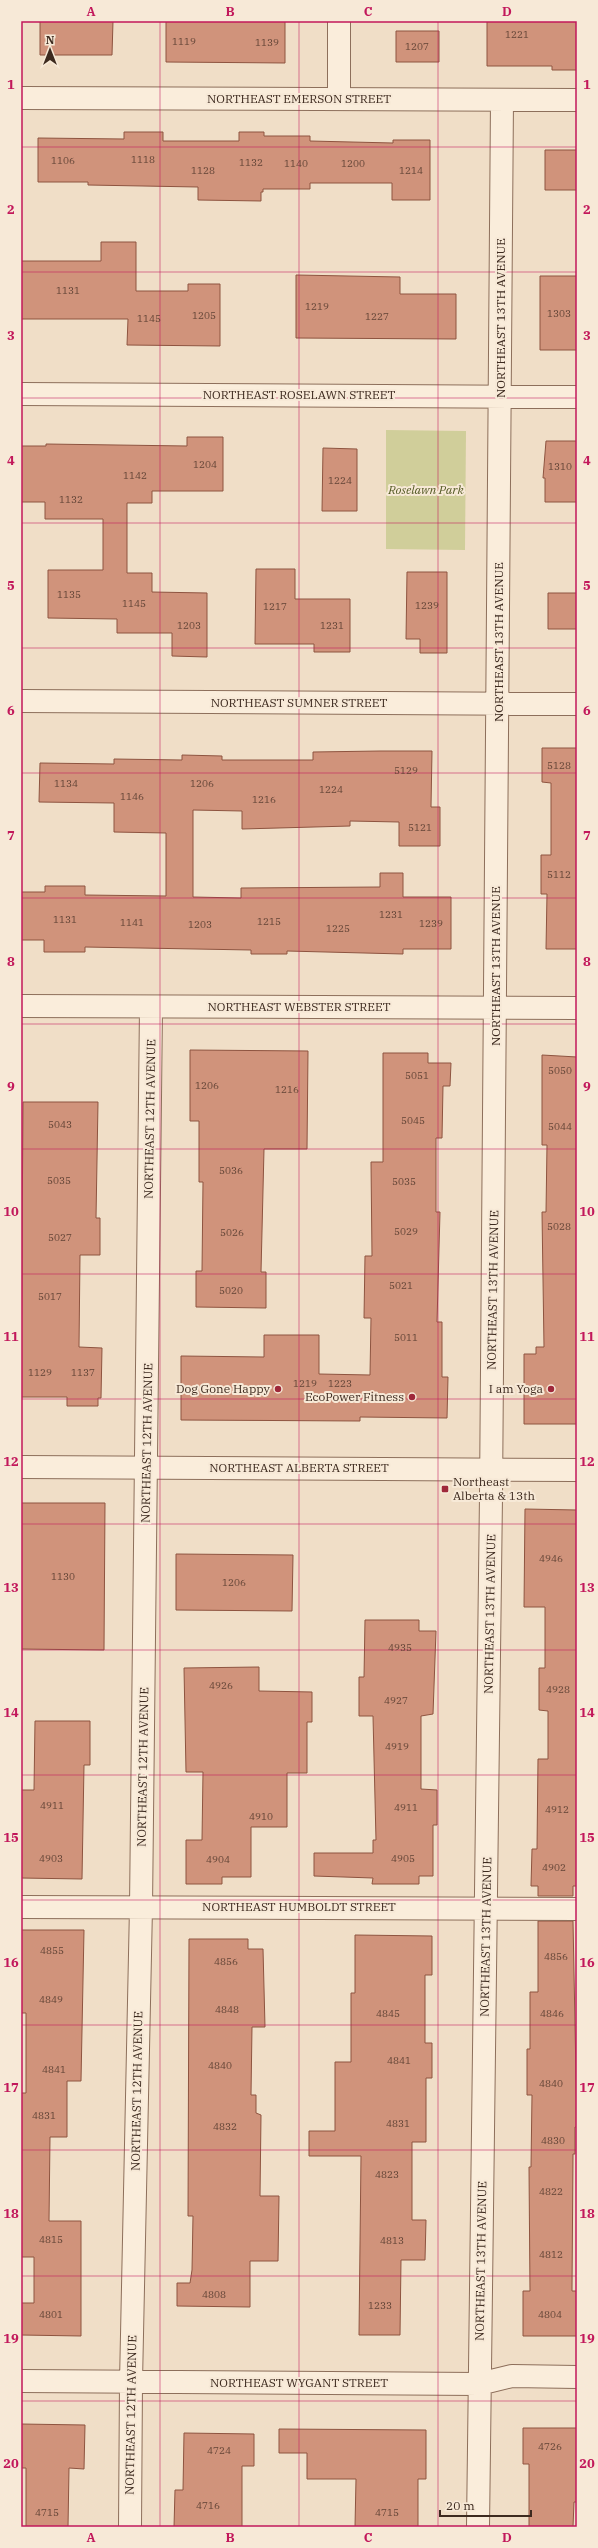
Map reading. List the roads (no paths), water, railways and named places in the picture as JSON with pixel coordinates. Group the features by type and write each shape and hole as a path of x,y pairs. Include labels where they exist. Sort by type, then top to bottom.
{"street":[{"path":"339,100 340,21"},
{"name":"NORTHEAST EMERSON STREET","path":"21,98 577,100"},
{"name":"NORTHEAST 13TH AVENUE","path":"478,2527 496,1008 502,100"},
{"name":"NORTHEAST ROSELAWN STREET","path":"21,394 577,397"},
{"name":"NORTHEAST SUMNER STREET","path":"21,701 577,704"},
{"name":"NORTHEAST WEBSTER STREET","path":"21,1006 577,1008"},
{"name":"NORTHEAST 12TH AVENUE","path":"130,2527 131,2382 141,1906 151,1007"},
{"name":"NORTHEAST ALBERTA STREET","path":"21,1467 577,1470"},
{"name":"NORTHEAST HUMBOLDT STREET","path":"21,1907 141,1906 577,1909"},
{"name":"NORTHEAST WYGANT STREET","path":"21,2381 479,2384 512,2376 577,2376"}],"place":[{"name":"Dog Gone Happy","path":"278,1389"},
{"name":"I am Yoga","path":"551,1389"},
{"name":"EcoPower Fitness","path":"412,1397"},
{"name":"Northeast Alberta & 13th","path":"445,1489"}],"park label":[{"name":"Roselawn Park","path":"426,490"}]}
